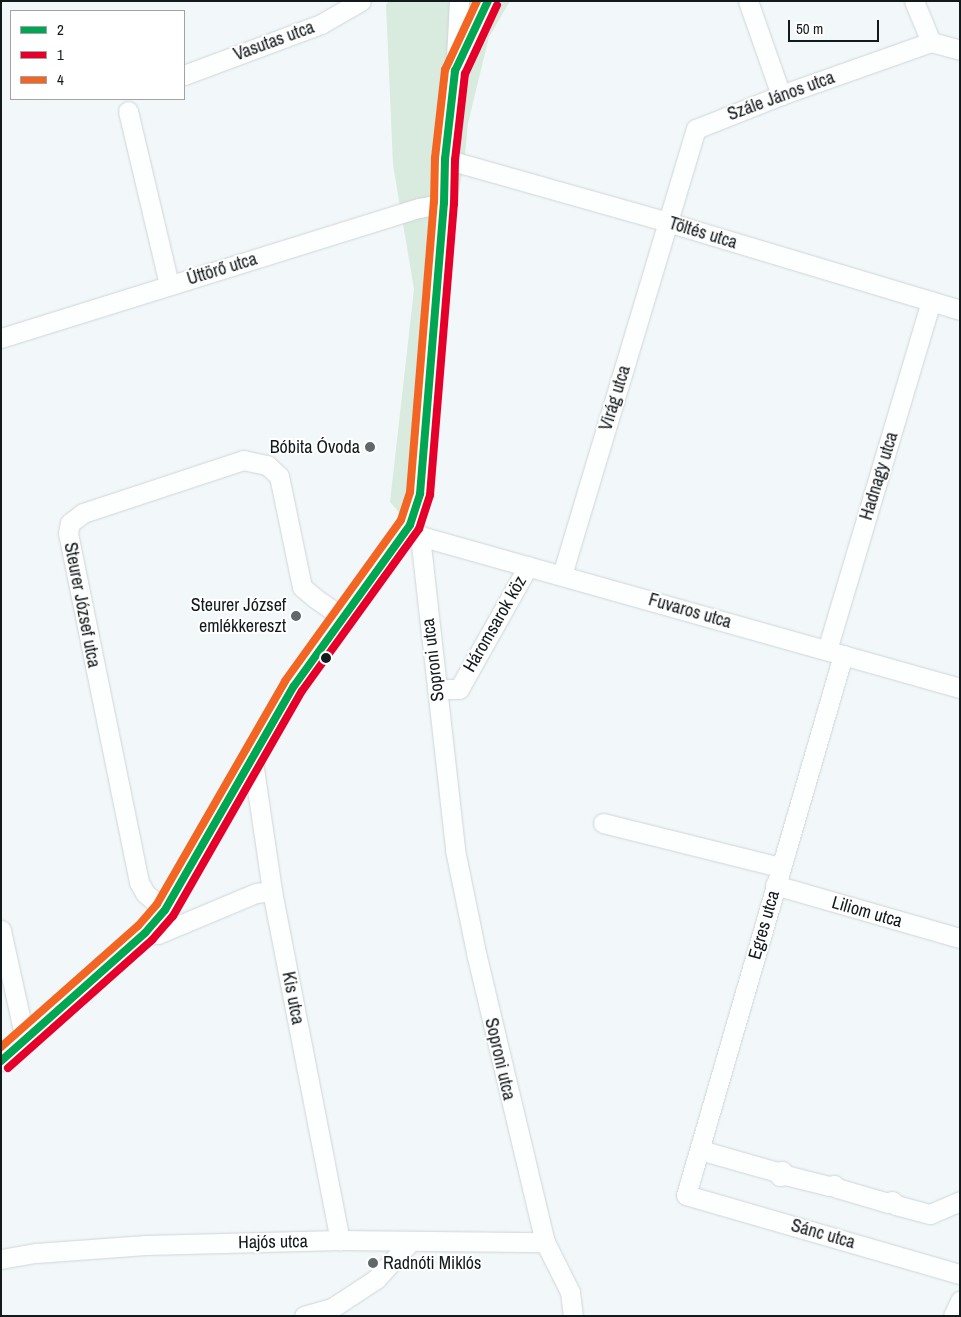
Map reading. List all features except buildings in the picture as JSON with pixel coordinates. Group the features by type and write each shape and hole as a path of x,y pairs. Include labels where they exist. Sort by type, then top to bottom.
{"street":[{"name":"Vasutas utca","path":"185,75 321,24 361,1"},
{"path":"455,71 460,1"},
{"name":"Soproni utca","path":"488,1 455,71 445,159 444,203 420,494 415,531 437,689 455,850 516,1130 545,1242 570,1292 573,1316"},
{"path":"748,1 780,95"},
{"path":"914,1 931,42 960,50"},
{"name":"Szále János utca","path":"668,222 696,128 780,95 931,42"},
{"path":"128,111 169,285"},
{"name":"Töltés utca","path":"445,159 668,222 960,310"},
{"name":"Úttörő utca","path":"1,338 419,208 444,203"},
{"name":"Virág utca","path":"562,575 668,222"},
{"name":"Hadnagy utca","path":"835,653 931,301"},
{"name":"Steurer József utca","path":"165,910 145,893 139,882 68,533 70,523 83,513 243,460 267,465 279,476 302,587 342,617"},
{"path":"1,1061 145,933 165,910 252,755 294,686 342,617 415,531"},
{"name":"Fuvaros utca","path":"415,531 528,566 960,688"},
{"name":"Háromsarok köz","path":"437,689 459,689 528,566"},
{"name":"Egres utca","path":"686,1195 780,867 835,653"},
{"name":"Kis utca","path":"252,755 272,890 340,1240"},
{"path":"603,823 780,867"},
{"name":"Liliom utca","path":"775,885 960,938"},
{"path":"145,933 158,934 256,893 272,890"},
{"path":"1,930 25,1039"},
{"path":"700,1150 930,1214 960,1200"},
{"name":"Sánc utca","path":"686,1195 960,1274"},
{"name":"Hajós utca","path":"1,1259 36,1253 146,1245 340,1240 545,1242"},
{"path":"304,1316 332,1308 376,1278 410,1242"},
{"path":"953,1316 960,1301"}],"green space":[{"path":"389,1 510,1 489,37 468,123 451,243 437,453 428,514 410,525 390,502 414,289 393,165 386,5"}],"transit line":[{"name":"4","path":"1,1047 138,926 157,904 285,681 401,520 410,492 434,202 435,158 445,70 477,1"},
{"name":"2","path":"1,1061 145,933 165,910 294,686 410,525 420,494 444,203 445,159 455,71 488,1"},
{"name":"1","path":"8,1068 152,940 173,916 302,691 419,529 430,495 454,204 455,160 465,74 497,5"}],"place":[{"name":"Bóbita Óvoda","path":"370,447"},
{"name":"Steurer József emlékkereszt","path":"296,616"},
{"name":"Radnóti Miklós","path":"373,1263"}]}
